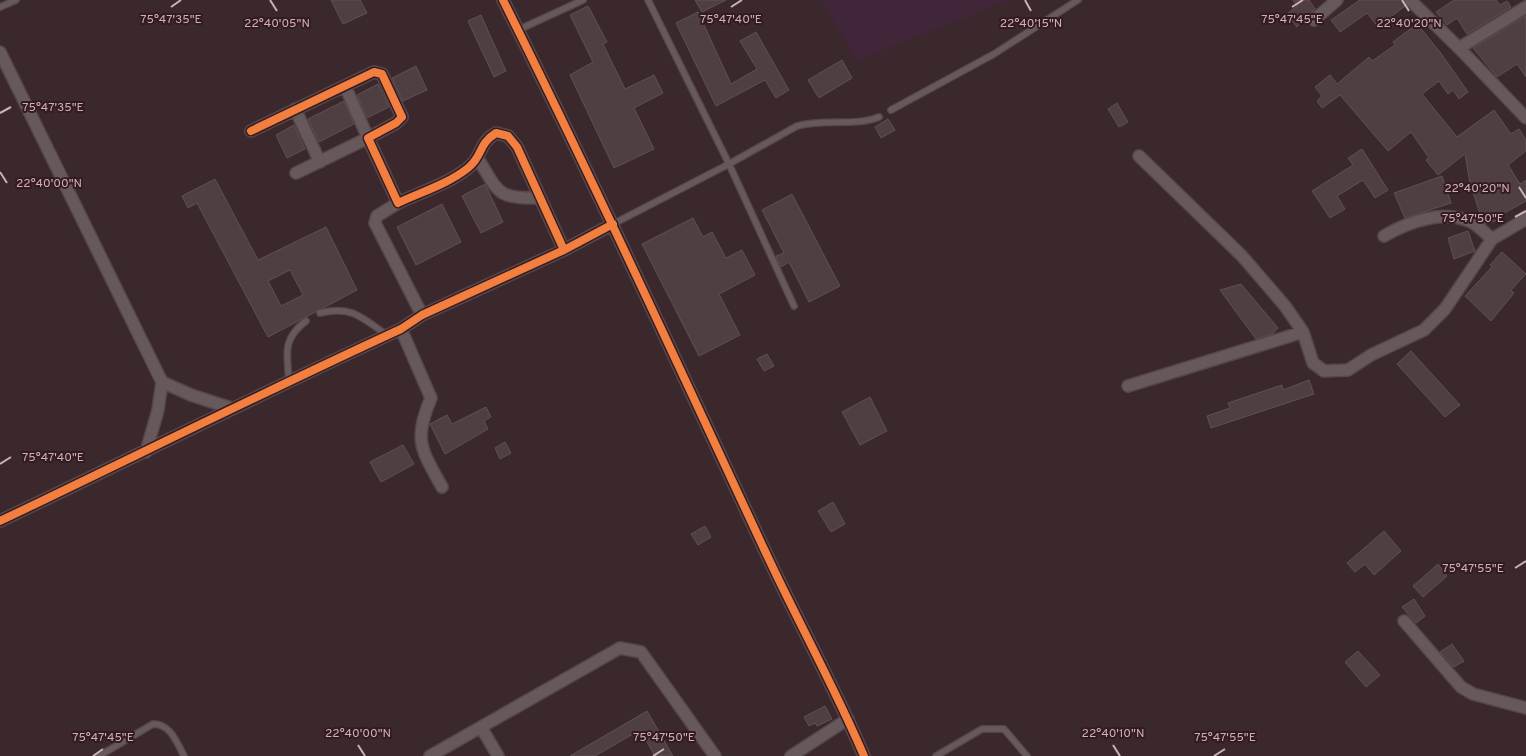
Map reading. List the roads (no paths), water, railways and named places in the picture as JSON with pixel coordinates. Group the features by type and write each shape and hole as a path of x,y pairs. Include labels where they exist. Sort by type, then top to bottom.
{"street":[{"path":"503,0 613,224 797,620 848,719 864,756"},
{"path":"1314,20 1337,0"},
{"path":"1410,0 1526,118"},
{"path":"1459,48 1526,7"},
{"path":"0,52 162,382 158,410 146,452"},
{"path":"251,130 374,72 382,74 400,109 402,116 396,123 296,173"},
{"path":"345,86 398,203"},
{"path":"296,110 320,162"},
{"path":"422,315 375,223 378,216 398,203 449,180 467,168 478,159 484,141 496,133 508,136 517,147 564,250"},
{"path":"1139,156 1242,256 1285,306 1303,332 1313,362 1324,371 1348,370 1372,355 1424,330 1445,309 1492,239 1526,219"},
{"path":"478,159 496,188 506,197 539,198"},
{"path":"1384,236 1402,226 1424,219 1452,218 1471,222 1492,239"},
{"path":"0,521 146,452 231,408 387,336 422,315 564,250 613,224"},
{"path":"401,329 431,398 421,421 419,439 442,487"},
{"path":"1128,386 1303,332"},
{"path":"162,382 191,395 231,408"},
{"path":"1404,621 1461,687 1473,694 1526,708"},
{"path":"430,756 620,648 641,652 715,756"},
{"path":"791,756 848,719"},
{"path":"481,727 498,756"}],"lane":[{"path":"0,7 16,0"},
{"path":"518,30 582,0"},
{"path":"648,0 729,164 794,306"},
{"path":"891,110 994,54 1078,0"},
{"path":"613,224 729,164 797,126 807,123 866,121 879,117"},
{"path":"320,313 337,309 351,312 387,336"},
{"path":"289,381 287,350 290,336 306,321"},
{"path":"100,756 153,724 159,724 170,730 184,756"},
{"path":"936,756 982,729 1004,729 1027,756"}]}
